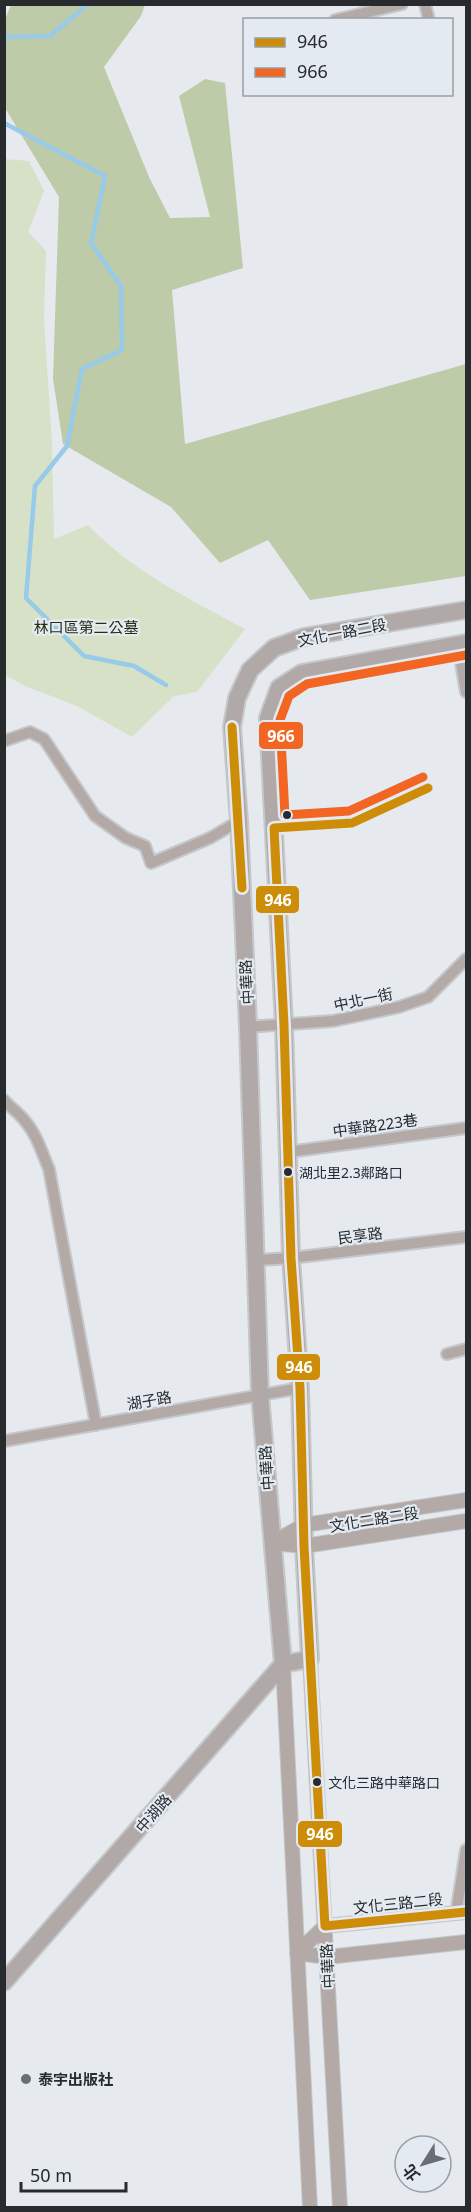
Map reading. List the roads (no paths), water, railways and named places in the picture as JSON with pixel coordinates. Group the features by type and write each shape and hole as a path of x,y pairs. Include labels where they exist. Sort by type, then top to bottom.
{"main road":[{"name":"文化一路二段","path":"232,727 237,698 250,670 274,648 304,637 466,610"},
{"name":"中華路","path":"310,1659 304,1546 300,1388 291,1258 284,1025 268,718 279,688 302,673 462,644"},
{"name":"中華路","path":"232,727 239,822 248,1027 260,1395 283,1664"},
{"path":"283,1664 310,1659"},
{"name":"中湖路","path":"4,1982 283,1664"}],"street":[{"path":"343,18 402,4"},
{"path":"462,644 466,692"},
{"path":"4,741 30,732 44,739 95,816 126,838 145,846 151,863 210,838 239,822"},
{"name":"中北一街","path":"248,1027 333,1021 399,1007 428,996 466,959"},
{"path":"4,1100 24,1120 38,1142 49,1170 96,1425"},
{"name":"中華路223巷","path":"288,1152 466,1128"},
{"name":"民享路","path":"257,1260 466,1237"},
{"path":"447,1354 466,1349"},
{"name":"湖子路","path":"4,1441 300,1388"},
{"name":"文化二路二段","path":"272,1543 304,1525 466,1500"},
{"name":"文化二路二段","path":"272,1543 304,1546 466,1521"},
{"name":"中華路","path":"310,1659 340,2208"},
{"name":"中華路","path":"283,1664 310,2208"},
{"path":"461,1913 466,1850"},
{"name":"文化三路二段","path":"325,1926 461,1913"},
{"path":"297,1953 325,1926"},
{"path":"297,1953 327,1957 466,1942"}],"waterway":[{"path":"4,37 50,36 88,4"},
{"path":"4,123 105,176 91,243 121,286 122,350 82,369 67,446 35,486 26,598 84,656 134,666 166,685"}],"place":[{"name":"湖北里2.3鄰路口","path":"288,1172"},
{"name":"文化三路中華路口","path":"317,1782"},
{"name":"泰宇出版社","path":"26,2079"}],"park label":[{"name":"林口區第二公墓","path":"86,627"}]}
